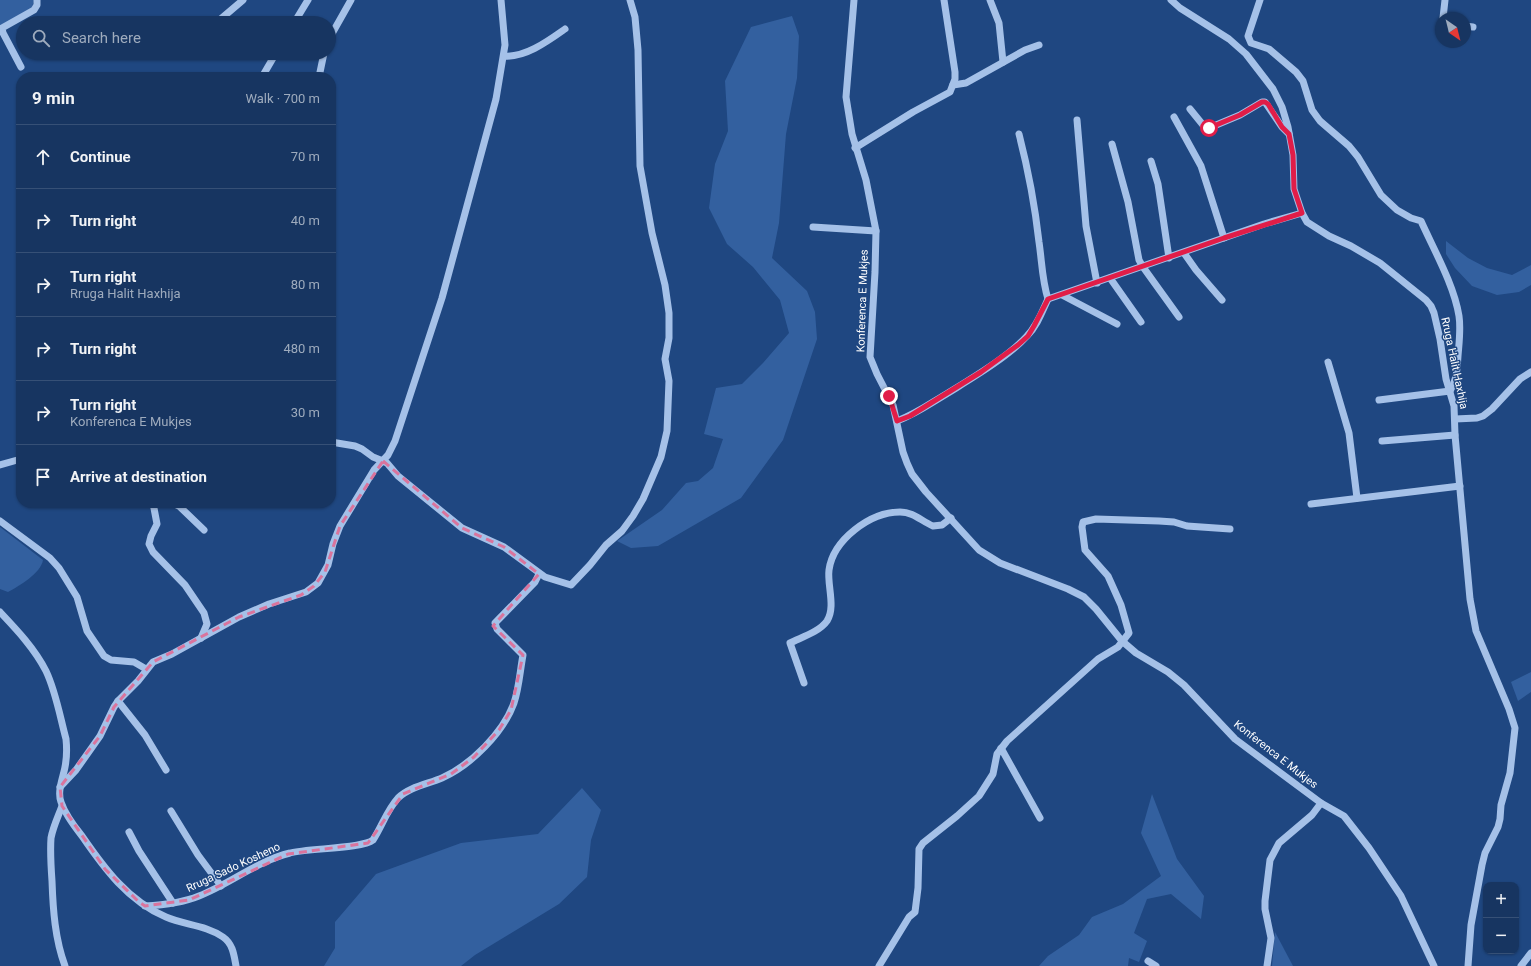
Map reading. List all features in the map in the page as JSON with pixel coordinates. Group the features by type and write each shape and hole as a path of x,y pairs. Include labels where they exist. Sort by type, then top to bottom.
{"street":[{"path":"23,16 34,10 37,5 37,0"},
{"path":"224,16 242,0"},
{"path":"298,16 308,0"},
{"path":"336,27 351,0"},
{"path":"60,787 76,770 100,736 118,701 138,681 152,662 172,654 239,617 269,604 301,595 314,586 325,572 340,526 374,470 388,455 395,441 442,298 496,99 504,56 505,35 501,0"},
{"path":"336,443 356,446 373,457 383,460 398,476 462,528 504,547 539,574 571,586 606,545 622,531 633,516 644,499 661,457 668,431 669,381 665,359 668,338 669,312 665,285 651,225 640,166 638,50 635,17 630,0"},
{"name":"Konferenca E Mukjes","path":"854,0 846,97 849,122 855,148 866,180 876,232 870,357 891,401 897,421 903,452 912,474 971,543 987,556 1000,563 1068,589 1084,597 1096,609 1122,641 1136,652 1177,678 1197,697 1235,739 1321,803 1344,816 1391,880 1407,906 1434,966"},
{"path":"855,148 913,112 950,92 953,85 955,72 944,0"},
{"path":"990,0 999,24 1003,62"},
{"name":"Rruga Halit Haxhija","path":"1171,0 1190,15 1229,39 1246,54 1277,96 1289,134 1293,155 1294,189 1302,213 1308,222 1329,236 1351,246 1380,263 1426,300 1434,313 1440,339 1446,379 1454,406 1455,435 1470,599 1474,624 1479,640 1511,713 1515,728 1510,773 1501,805 1500,819 1498,827 1485,853 1482,865 1471,925 1468,966"},
{"path":"1260,0 1248,36 1251,43 1269,49 1296,72 1303,80 1312,110 1320,121 1349,146 1381,195 1397,210 1411,218 1421,221 1449,285 1459,316 1460,338 1457,374 1455,383 1450,392 1379,400"},
{"path":"1444,12 1445,0"},
{"path":"16,20 2,28 3,33 16,58"},
{"path":"504,56 514,56 534,48 565,29"},
{"path":"1246,54 1254,44"},
{"path":"953,85 966,83 1025,50 1039,45"},
{"path":"17,60 21,67"},
{"path":"265,72 272,60"},
{"path":"320,72 323,60"},
{"path":"1190,109 1206,128 1209,128 1240,115 1262,102 1265,102 1282,127 1289,134"},
{"path":"1174,118 1201,166 1224,238"},
{"path":"1077,120 1086,226 1097,283"},
{"path":"897,421 915,414 981,372 1018,345 1028,336 1048,299 1043,281 1036,219 1024,152 1019,134"},
{"path":"1112,144 1128,202 1139,260 1179,317"},
{"path":"1151,161 1158,184 1169,258"},
{"path":"1048,299 1224,238 1302,213"},
{"path":"813,227 876,232"},
{"path":"1184,253 1196,270 1222,300"},
{"path":"1110,278 1141,322"},
{"path":"1062,295 1117,324"},
{"path":"1328,362 1349,433 1357,498"},
{"path":"1455,419 1477,418 1487,414 1511,387 1531,372"},
{"path":"1382,442 1455,435"},
{"path":"0,465 16,460"},
{"path":"1311,504 1460,486"},
{"path":"154,508 157,524 149,544 153,552 186,585 204,613 207,624 201,638"},
{"path":"181,508 204,530"},
{"path":"804,683 790,643 820,628 827,621 830,613 829,572 834,554 839,545 855,529 865,523 889,514 900,512 914,515 933,526 942,525 951,518"},
{"path":"879,966 909,917 915,912 918,888 919,849 923,843 957,816 978,796 993,774 997,754 1001,748 1089,667 1113,650 1129,633 1121,605 1108,576 1085,550 1082,527 1083,522 1096,519 1159,520 1187,526 1230,529"},
{"path":"0,521 50,558 59,568 77,597 87,631 104,656 110,660 134,662 146,669"},
{"name":"Rruga Sado Kosheno","path":"145,906 174,903 199,896 266,863 288,854 313,849 370,842 394,804 403,794 451,774 474,757 499,730 511,710 516,697 523,655 496,629 495,623 531,587 539,574"},
{"path":"0,612 32,648 50,680 66,739 67,748 65,766 60,787 60,800 62,806 105,869 121,886 145,906 174,920 223,937 232,946 236,966"},
{"path":"118,701 145,735 166,770"},
{"path":"1001,748 1040,818"},
{"name":"Konferenca E Mukjes","path":"1267,966 1271,938 1265,909 1265,901 1270,860 1279,843 1312,815 1321,803"},
{"path":"62,806 53,827 51,839 51,863 56,932 58,946 65,966"},
{"path":"171,811 198,855 221,886"},
{"path":"129,832 139,851 174,903"},
{"path":"1521,966 1531,953"},
{"path":"1148,961 1156,966"}],"highlighted area":[{"path":"383,461 462,528 504,547 539,574 493,626 523,655 511,710 499,730 474,757 451,774 403,794 368,843 288,854 189,900 145,906 139,902 105,869 62,806 60,787 100,736 114,707 153,662 239,617 301,595 314,586 325,572 340,526"}],"shaded area":[{"path":"0,0 34,0 32,8 16,16 16,18 0,27"},
{"path":"792,16 799,36 797,78 786,134 779,223 772,258 807,291 815,312 817,339 783,440 741,498 658,546 631,548 617,541 662,510 686,483 698,481 713,468 723,439 704,434 716,388 742,384 763,363 789,333 780,300 753,267 727,244 709,208 715,164 728,131 725,81 751,27"},
{"path":"1446,241 1468,258 1487,268 1512,275 1531,265 1531,285 1519,292 1497,295 1472,286 1455,268 1446,254"},
{"path":"0,527 43,560 38,570 34,574 8,592 0,589"},
{"path":"1531,672 1531,692 1518,701 1511,682"},
{"path":"582,788 601,810 591,840 587,877 559,904 475,955 461,966 324,966 335,948 335,922 376,874 461,843 538,834"},
{"path":"1152,794 1177,859 1204,896 1201,919 1171,894 1147,899 1134,933 1147,941 1139,962 1129,958 1128,966 1039,966 1048,956 1079,935 1092,917 1123,904 1161,876 1141,833"},
{"path":"1275,932 1293,966 1272,966"}],"route":[{"path":"889,396 897,421 915,414 981,372 1018,345 1028,336 1048,299 1264,224 1302,213 1294,189 1293,155 1289,134 1282,127 1268,104 1262,102 1240,115 1215,127 1209,128"}]}
